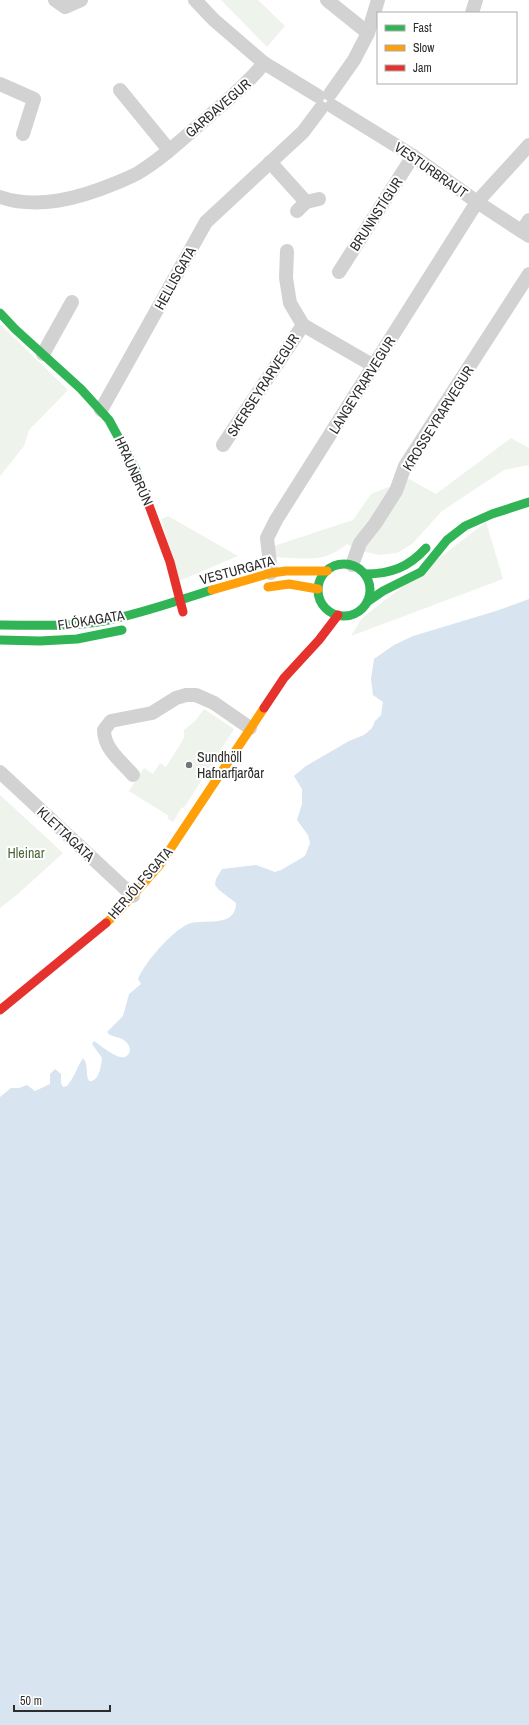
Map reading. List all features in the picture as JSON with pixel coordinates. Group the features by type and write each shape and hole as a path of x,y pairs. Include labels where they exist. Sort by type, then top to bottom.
{"main road":[{"name":"HRAUNBRÚN","path":"0,313 101,410 119,437 136,470 170,562 183,612"},
{"path":"430,542 414,560 401,569 389,574 365,574 352,565 338,565 327,571 319,582 318,589 319,598 323,606 330,612 338,615 347,616 355,614 362,609 367,602 383,591 407,581 422,570 431,562 443,545 458,531 482,519 529,502"},
{"name":"VESTURGATA","path":"179,600 271,573 286,571 327,571"},
{"path":"365,574 370,588 367,602"},
{"name":"VESTURGATA","path":"262,589 276,585 289,584 318,589"},
{"name":"FLÓKAGATA","path":"0,625 80,624 102,621 149,611 179,600"},
{"name":"HERJÓLFSGATA","path":"0,1010 74,952 117,913 159,866 284,678 319,640 338,615"},
{"name":"FLÓKAGATA","path":"0,640 40,641 77,639 133,628"}],"street":[{"path":"55,0 65,7 81,0"},
{"name":"VESTURBRAUT","path":"195,0 214,20 264,62 413,156 477,202 526,229"},
{"path":"327,0 368,33"},
{"name":"HELLISGATA","path":"101,410 206,222 303,132 354,60 368,33 378,0"},
{"path":"472,12 476,0"},
{"name":"GARÐAVEGUR","path":"0,197 28,202 46,202 72,198 102,188 138,173 169,150 251,80 264,62"},
{"path":"0,84 34,99 23,134"},
{"path":"120,90 169,150"},
{"name":"LANGEYRARVEGUR","path":"271,573 267,538 276,520 477,202 529,145"},
{"name":"BRUNNSTÍGUR","path":"339,272 413,156"},
{"path":"270,162 308,204"},
{"name":"SKERSEYRARVEGUR","path":"287,251 286,278 290,303 302,325 374,366"},
{"name":"KROSSEYRARVEGUR","path":"352,565 360,543 375,524 396,490 406,466 529,274"},
{"path":"43,354 72,302"},
{"name":"SKERSEYRARVEGUR","path":"223,445 302,325"},
{"path":"133,775 107,746 104,738 104,730 111,721 152,712 176,698 186,695 196,695 214,703 250,728"},
{"name":"KLETTAGATA","path":"0,772 133,896"}],"green space":[{"path":"221,0 258,0 285,26 267,47"},
{"path":"0,324 68,390 29,430 24,446 0,476"},
{"path":"511,438 529,448 529,465 504,470 442,511 412,544 397,553 379,555 361,551 347,544 330,555 322,557 304,559 275,557 271,547 353,520 371,494 409,479 436,494"},
{"path":"168,516 238,556 179,581 161,519"},
{"path":"486,522 503,579 351,636 362,618"},
{"name":"Sundhöll Hafnarfjarðar","path":"204,709 234,729 184,808 182,807 173,822 167,818 169,816 129,791 144,768 153,774 160,763 166,767 184,738 184,730 196,720"},
{"name":"Hleinar","path":"0,795 63,853 0,908"}],"shaded area":[{"path":"529,599 529,1725 0,1725 0,1097 11,1088 19,1088 27,1085 35,1091 50,1084 50,1074 55,1069 61,1074 61,1083 63,1087 67,1086 72,1080 83,1058 86,1063 89,1081 92,1081 99,1073 102,1058 92,1044 94,1041 107,1051 119,1057 128,1055 130,1050 127,1043 107,1032 123,1016 129,994 141,984 138,979 146,965 173,935 186,925 192,923 224,920 230,917 234,911 236,903 215,885 216,879 222,869 256,865 275,872 305,856 310,843 308,835 297,820 302,804 302,789 294,776 306,766 349,741 364,735 372,728 375,721 381,715 383,702 373,695 371,679 374,659 394,645 413,636 496,611"}],"traffic: fast":[{"path":"0,313 15,329 81,389 109,420 136,470 147,500"},
{"path":"367,602 383,591 421,572 447,540 465,526 492,514 529,502"},
{"path":"365,574 383,573 399,568 420,555 426,548"},
{"path":"344,564 354,566 362,572 368,580 370,590 368,600 362,608 354,614 344,616 334,614 326,608 320,600 318,590 320,580 326,572 334,566 344,564"},
{"path":"0,625 65,625 104,621 145,611 212,590"},
{"path":"0,640 40,641 77,639 122,630"}],"traffic: slow":[{"path":"212,590 271,573 286,571 327,571"},
{"path":"268,587 289,584 318,589"},
{"path":"106,923 117,913 159,866 264,708"}],"traffic: jam":[{"path":"147,500 170,562 183,612"},
{"path":"264,708 284,678 319,640 338,615"},
{"path":"0,1010 106,923"}],"place":[{"name":"Sundhöll Hafnarfjarðar","path":"189,765"}]}
